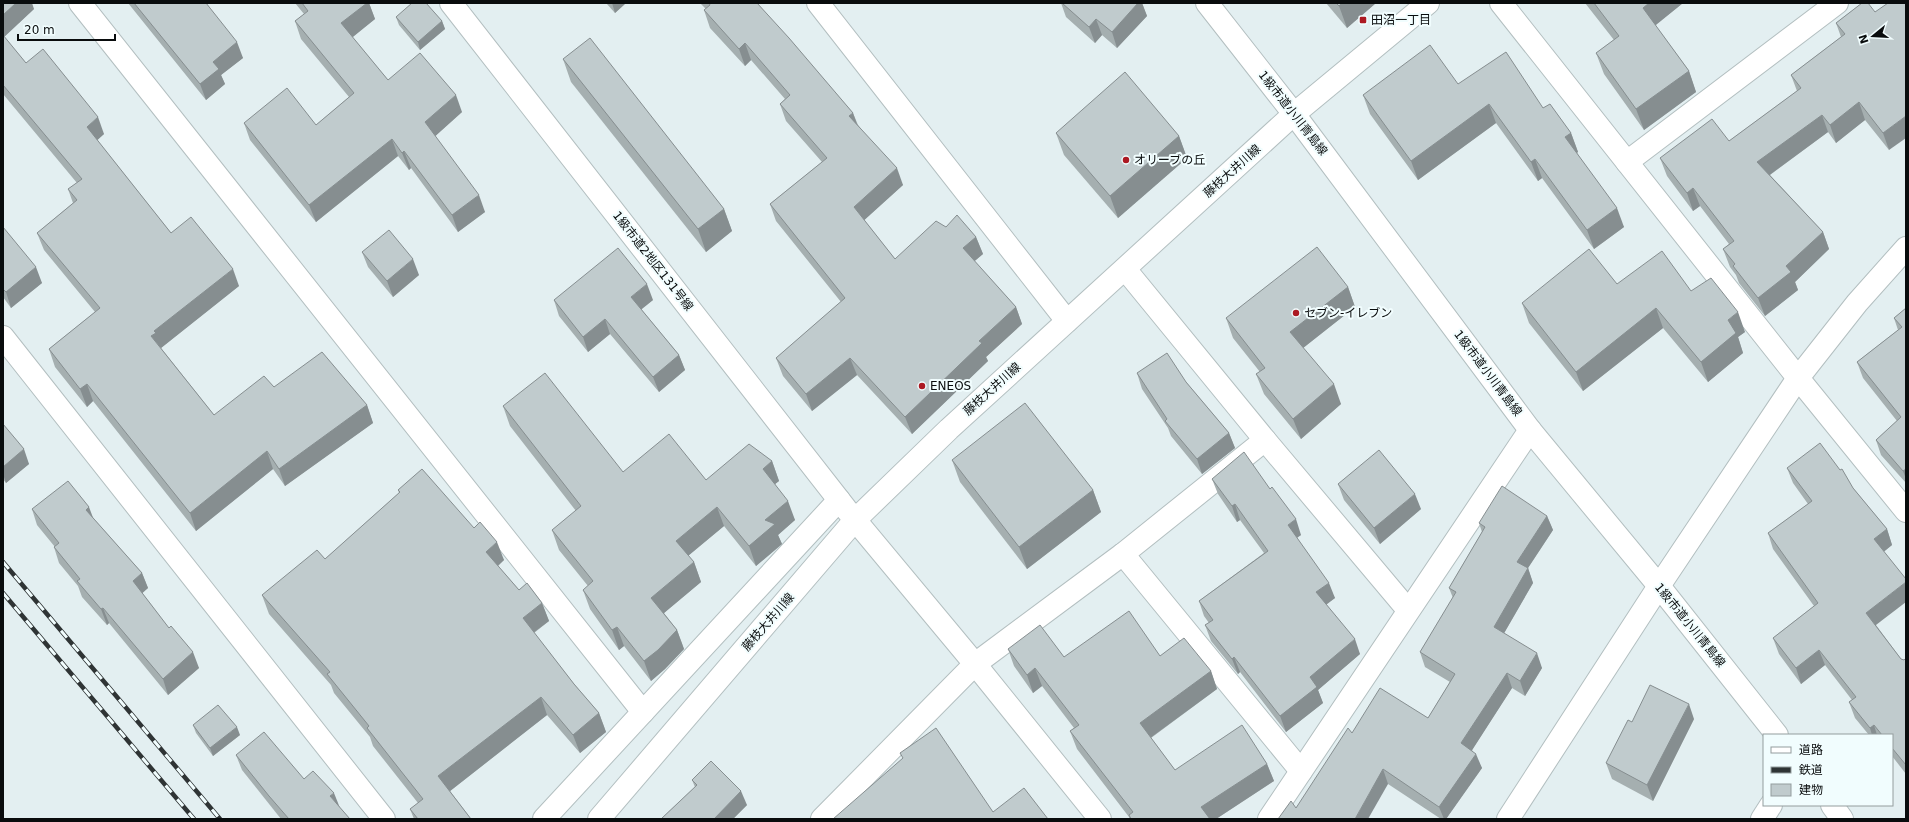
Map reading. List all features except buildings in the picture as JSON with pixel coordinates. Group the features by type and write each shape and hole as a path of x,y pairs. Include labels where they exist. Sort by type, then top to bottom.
{"street":[{"path":"80,3 643,712"},
{"name":"1級市道2地区131号線","path":"451,3 839,500 975,664 1100,819"},
{"path":"818,3 1068,321"},
{"name":"1級市道小川青島線","path":"1207,3 1294,114 1530,430 1659,586 1776,734"},
{"name":"藤枝大井川線","path":"600,819 855,520 949,429 1294,114 1428,3"},
{"path":"1501,3 1798,378 1906,511"},
{"path":"1627,162 1837,3"},
{"path":"1508,819 1659,586 1798,378 1856,303 1906,248"},
{"path":"1124,269 1408,610"},
{"path":"3,337 384,819"},
{"path":"1268,819 1530,430"},
{"path":"822,819 975,664 1124,554 1265,440"},
{"path":"544,819 839,500"},
{"path":"1124,554 1301,771"},
{"path":"1762,819 1770,806"},
{"path":"1833,806 1842,819"}],"railway":[{"path":"3,562 220,819"},
{"path":"3,593 194,819"}],"place":[{"name":"田沼一丁目","path":"1363,20"},
{"name":"オリーブの丘","path":"1126,160"},
{"name":"セブン-イレブン","path":"1296,313"},
{"name":"ENEOS","path":"922,386"}]}
